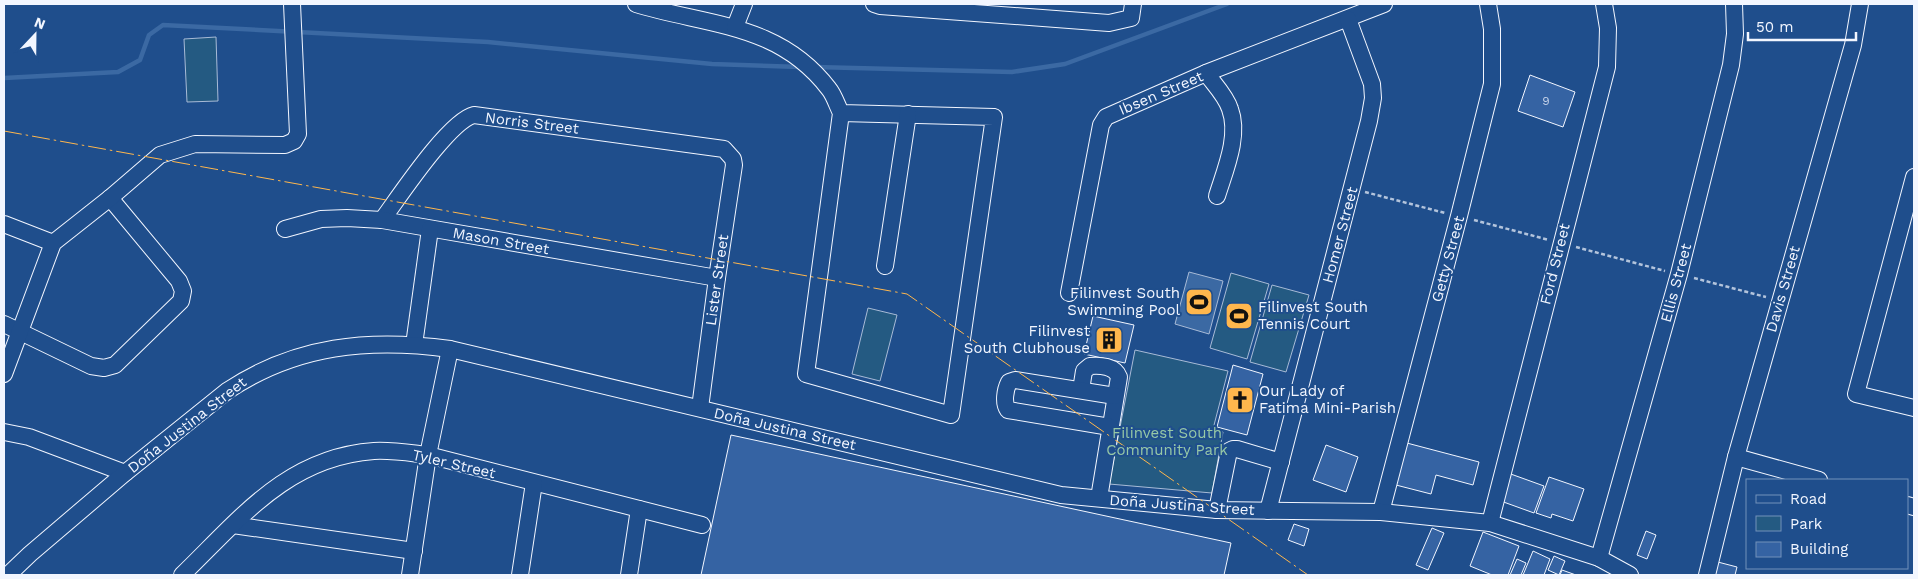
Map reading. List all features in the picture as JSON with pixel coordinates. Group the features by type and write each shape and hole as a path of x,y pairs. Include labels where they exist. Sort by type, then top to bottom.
{"street":[{"path":"636,4 735,27 775,43 795,54 830,89 841,113 806,374 951,415 994,117 841,113"},
{"path":"735,27 744,4"},
{"path":"874,4 880,6 1109,23 1131,18 1133,4"},
{"name":"Ibsen Street","path":"1069,293 1103,121 1110,115 1206,73 1384,4"},
{"name":"Getty Street","path":"1380,512 1492,84 1492,29 1488,4"},
{"name":"Ford Street","path":"1490,523 1607,66 1608,28 1604,4"},
{"name":"Ellis Street","path":"1599,558 1679,274 1731,65 1736,34 1734,4"},
{"name":"Davis Street","path":"1707,575 1736,457 1852,45 1860,4"},
{"path":"4,374 53,243 160,155 195,144 285,145 294,140 298,134 292,10"},
{"name":"Homer Street","path":"1268,511 1370,121 1373,98 1372,84 1348,18"},
{"path":"1206,73 1230,107 1234,123 1232,141 1217,196"},
{"path":"885,266 908,114"},
{"name":"Norris Street","path":"382,220 433,151 463,120 474,115 718,147 730,153"},
{"name":"Lister Street","path":"700,408 734,165 730,153"},
{"path":"1914,177 1856,394 1914,408"},
{"path":"4,324 91,366 104,368 115,365 180,301 184,291 179,281 110,198"},
{"name":"Mason Street","path":"285,229 321,219 382,220 717,278"},
{"path":"4,224 53,243"},
{"path":"414,345 430,229"},
{"name":"Doña Justina Street","path":"8,575 125,473 227,391 261,370 281,362 327,349 378,344 450,349 1061,495 1217,510 1380,512 1490,523 1599,558 1630,575"},
{"path":"410,575 428,456 450,349"},
{"path":"1081,390 1086,368 1094,365 1112,368 1119,377 1099,498"},
{"path":"1110,427 1008,410 1005,404 1007,386 1012,380 1116,396"},
{"path":"4,432 29,437 125,473"},
{"path":"1217,510 1229,451 1237,449 1281,462"},
{"name":"Tyler Street","path":"182,575 274,487 291,476 318,464 350,455 374,452 401,452 428,456 702,525"},
{"path":"1736,457 1815,479"},
{"path":"520,575 534,483"},
{"path":"629,575 639,509"},
{"path":"233,525 414,551"}],"green space":[{"path":"216,37 218,101 187,102 184,39"},
{"name":"Filinvest South Tennis Court","path":"1231,273 1269,284 1247,359 1210,348"},
{"path":"1272,285 1309,295 1286,372 1250,362"},
{"path":"868,308 897,315 880,381 852,374"},
{"name":"Filinvest South Community Park","path":"1135,350 1228,371 1213,429 1223,432 1212,493 1109,484"}],"shaded area":[{"name":"Filinvest South Swimming Pool","path":"1189,272 1223,281 1209,334 1175,324"}],"building":[{"path":"1530,75 1575,92 1563,127 1518,111"},
{"name":"Filinvest South Clubhouse","path":"1093,316 1134,325 1125,363 1084,354"},
{"name":"Our Lady of Fatima Mini-Parish","path":"1233,365 1263,374 1247,435 1217,427"},
{"path":"731,435 1231,543 1224,575 701,575"},
{"path":"1403,442 1479,462 1473,485 1436,475 1431,494 1392,484"},
{"path":"1326,445 1358,457 1346,492 1313,480"},
{"path":"1508,473 1544,486 1534,513 1498,500"},
{"path":"1549,477 1584,489 1573,521 1552,514 1551,518 1536,513"},
{"path":"1294,524 1309,529 1304,546 1288,540"},
{"path":"1432,528 1444,533 1428,570 1416,565"},
{"path":"1646,531 1656,535 1647,559 1637,555"},
{"path":"1483,532 1519,546 1508,575 1492,575 1470,566"},
{"path":"1533,551 1550,559 1544,575 1523,575"},
{"path":"1554,556 1565,561 1559,575 1548,570"},
{"path":"1517,559 1526,563 1521,575 1510,575"},
{"path":"1714,561 1737,567 1735,575 1710,575"},
{"path":"1562,570 1576,575 1560,575"}],"waterway":[{"path":"815,67 1012,72 1065,64 1227,4"},
{"path":"4,78 118,72 140,60 149,35 163,25 488,42 712,64 800,67"}],"power":[{"path":"4,131 907,294 1308,575"}],"place":[{"name":"Filinvest South Swimming Pool","path":"1199,302"},
{"name":"Filinvest South Tennis Court","path":"1239,316"},
{"name":"Filinvest South Clubhouse","path":"1109,340"},
{"name":"Our Lady of Fatima Mini-Parish","path":"1240,400"}]}
